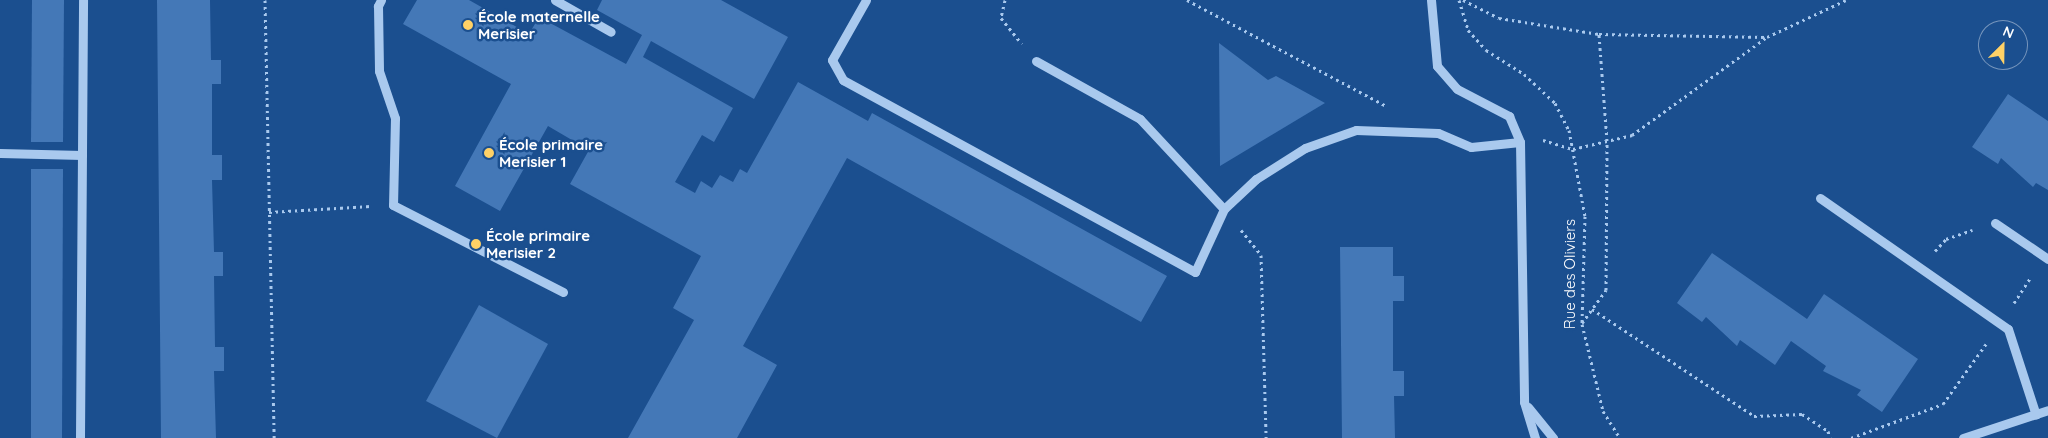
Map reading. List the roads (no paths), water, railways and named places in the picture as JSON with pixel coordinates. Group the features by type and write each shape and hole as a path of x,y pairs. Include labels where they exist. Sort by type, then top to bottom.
{"street":[{"path":"80,438 83,0"},
{"path":"381,0 378,6 379,71 395,118 393,204 563,292"},
{"path":"555,0 611,32"},
{"path":"866,0 832,60 843,80 1195,272 1224,209 1256,179 1305,148 1356,130 1438,133 1472,146 1520,142"},
{"path":"1431,0 1436,66 1457,89 1509,116 1520,142 1524,402 1535,438"},
{"path":"1036,61 1140,119 1224,209"},
{"path":"0,153 82,155"},
{"path":"1820,198 2008,329 2036,415"},
{"path":"1995,223 2046,259"},
{"path":"1524,402 1553,438"},
{"path":"1963,438 2048,410"}],"place":[{"name":"École maternelle Merisier","path":"468,25"},
{"name":"École primaire Merisier 1","path":"489,153"},
{"name":"École primaire Merisier 2","path":"476,244"}]}
